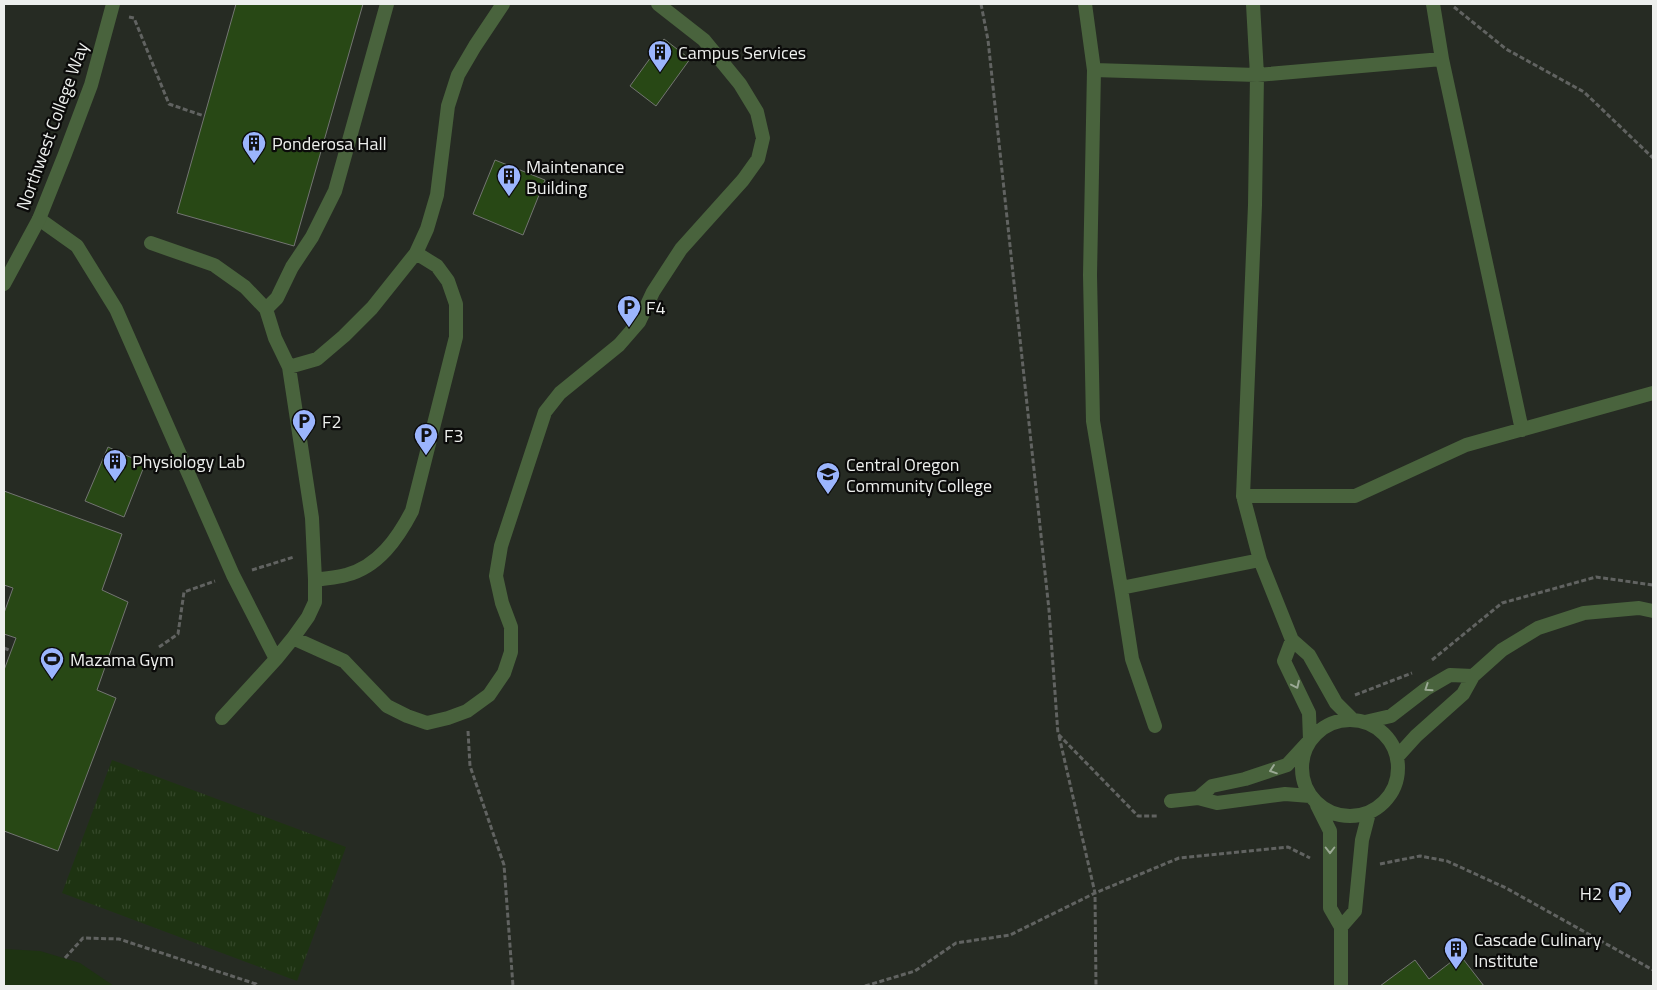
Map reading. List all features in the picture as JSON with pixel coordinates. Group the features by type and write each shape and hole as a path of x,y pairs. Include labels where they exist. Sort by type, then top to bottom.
{"street":[{"path":"266,309 277,298 292,268 312,237 335,191 388,4"},
{"path":"290,367 317,359 344,336 372,308 416,253 427,229 438,195 448,106 456,83 475,46 503,4"},
{"path":"293,638 344,661 387,706 406,716 427,723 448,718 467,710 489,695 504,673 511,652 510,627 496,576 501,546 545,412 560,393 620,345 639,322 653,292 681,248 742,180 758,159 763,138 757,112 740,84 704,40 658,4"},
{"path":"1085,4 1094,70 1090,276 1093,421 1132,659 1155,726"},
{"path":"1171,801 1198,798 1217,803 1285,794 1314,800 1331,813 1358,816 1369,813 1379,807 1393,790 1397,780 1397,757 1394,747 1388,738 1377,728 1358,721 1336,702 1309,655 1292,640 1260,560 1243,496 1256,205 1257,75 1253,4"},
{"path":"1433,4 1442,59 1522,430"},
{"name":"Northwest College Way","path":"4,284 39,219 91,85 112,8"},
{"path":"1094,70 1257,75 1442,59"},
{"path":"39,219 78,246 116,309 233,575 276,659"},
{"path":"151,243 214,265 245,287 266,309 275,338 290,367 312,518 315,602 293,638 222,718"},
{"path":"315,580 347,575 372,564 400,534 412,511 456,337 456,304 448,281 437,266 416,253"},
{"path":"1243,496 1355,496 1466,445 1653,393"},
{"path":"1121,588 1260,560"},
{"path":"1397,757 1416,736 1463,694 1473,676 1502,650 1538,628 1584,614 1639,608 1653,611"},
{"path":"1292,640 1284,660 1309,713 1310,740 1302,759 1302,779 1330,831 1330,908 1341,927 1341,986"},
{"path":"1198,798 1212,786 1245,779 1287,765 1317,732 1328,724 1338,721 1358,721 1391,716 1426,689 1450,675 1473,676"},
{"path":"1341,927 1355,911 1362,840 1369,813"}],"path":[{"path":"981,4 989,50 1047,590 1058,734 1095,893 1096,986"},
{"path":"1449,4 1506,49 1584,92 1653,158"},
{"path":"112,8 134,18 170,104 204,116"},
{"path":"1427,664 1502,603 1596,577 1653,585"},
{"path":"4,648 11,651"},
{"path":"1336,702 1420,670"},
{"path":"467,710 470,766 504,864 513,986"},
{"path":"1058,734 1138,816 1168,817"},
{"path":"865,986 915,972 956,943 1010,936 1095,893 1179,858 1288,847 1314,860 1330,864"},
{"path":"1360,865 1375,865 1420,856 1447,861 1506,888 1653,970"},
{"path":"65,958 83,938 119,939 256,984 257,986"}],"shaded area":[{"name":"Central Oregon Community College","path":"4,4 1653,4 1653,986 4,986"}],"green space":[{"path":"112,760 346,847 297,981 62,893"},
{"path":"4,949 40,951 80,963 114,986 4,986"}],"building":[{"name":"Ponderosa Hall","path":"236,4 363,4 294,246 177,213"},
{"name":"Campus Services","path":"664,39 690,59 656,106 630,86"},
{"name":"Maintenance Building","path":"495,160 545,180 523,235 473,214"},
{"name":"Physiology Lab","path":"108,447 145,464 124,517 85,501"},
{"name":"Mazama Gym","path":"4,491 122,534 102,590 128,602 97,690 116,698 58,851 4,831 4,670 16,638 4,634 4,613 13,588 4,585"},
{"name":"Cascade Culinary Institute","path":"1460,955 1484,986 1380,986 1415,960 1429,979"}],"place":[{"name":"Campus Services","path":"660,73"},
{"name":"Ponderosa Hall","path":"254,164"},
{"name":"Maintenance Building","path":"509,197"},
{"name":"F4","path":"629,328"},
{"name":"F2","path":"304,442"},
{"name":"F3","path":"426,456"},
{"name":"Physiology Lab","path":"115,482"},
{"name":"Central Oregon Community College","path":"828,495"},
{"name":"Mazama Gym","path":"52,680"},
{"name":"H2","path":"1620,914"},
{"name":"Cascade Culinary Institute","path":"1456,970"}]}
